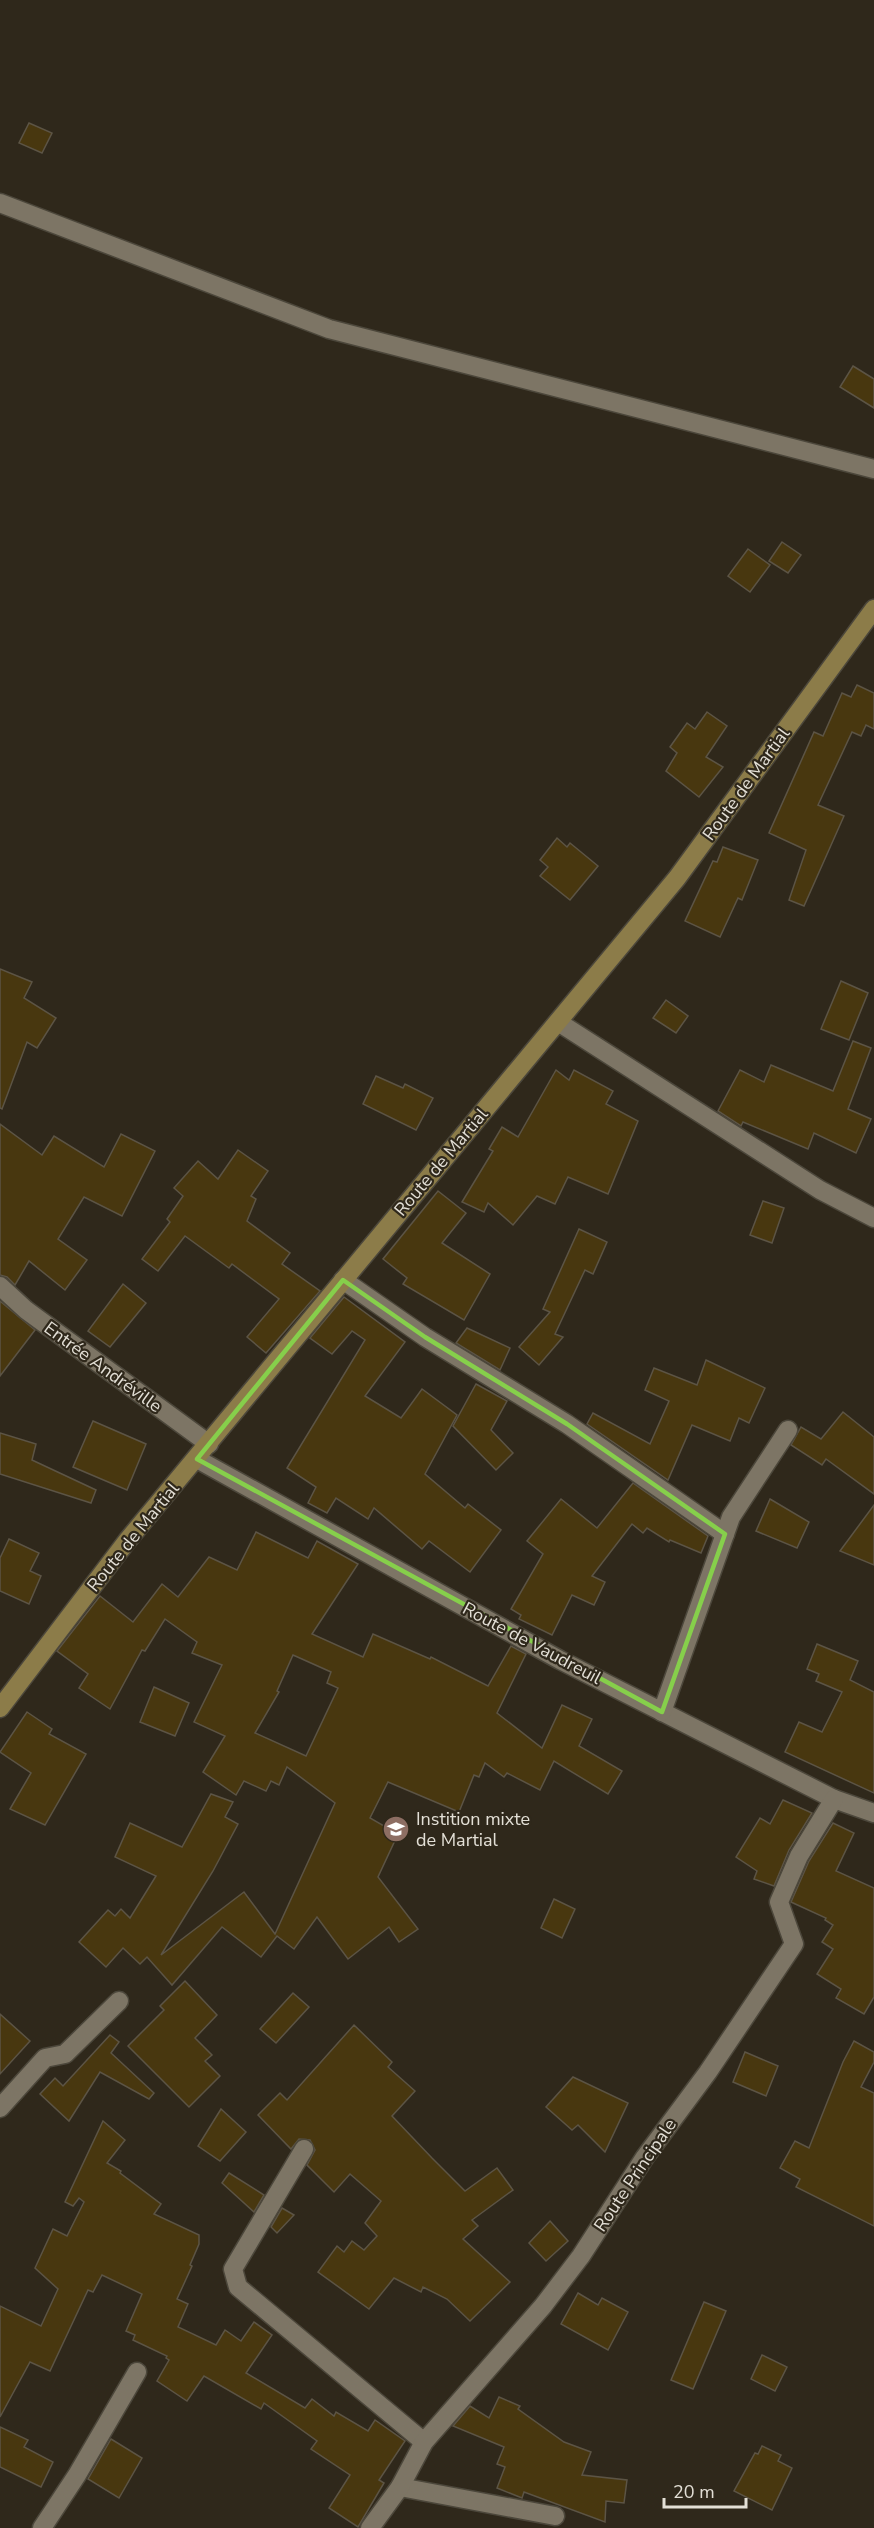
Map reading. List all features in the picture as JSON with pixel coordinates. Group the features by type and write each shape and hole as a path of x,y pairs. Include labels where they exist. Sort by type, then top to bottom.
{"street":[{"path":"0,203 329,329 874,469"},
{"name":"Route de Martial","path":"0,1708 127,1541 197,1460 343,1280 677,878 874,609"},
{"path":"558,1022 820,1190 874,1218"},
{"path":"343,1280 425,1337 567,1424 725,1534"},
{"name":"Entrée Andréville","path":"0,1286 26,1310 209,1444"},
{"path":"662,1712 731,1516 788,1430"},
{"name":"Route de Vaudreuil","path":"197,1460 560,1660 834,1798 874,1813"},
{"name":"Route Principale","path":"370,2528 400,2487 424,2442 543,2306 581,2256 645,2157 708,2072 794,1944 779,1902 799,1856 834,1798"},
{"path":"0,2108 45,2058 65,2054 119,2001"},
{"path":"304,2149 233,2269 238,2287 424,2442"},
{"path":"42,2528 77,2475 137,2372"},
{"path":"400,2487 555,2516"}],"highlighted area":[{"path":"343,1280 425,1337 567,1424 725,1534 662,1712 197,1459"}],"building":[{"path":"29,123 52,133 42,153 19,143"},
{"path":"853,366 874,379 874,408 840,387"},
{"path":"782,542 801,555 788,573 769,561"},
{"path":"748,549 770,565 750,592 728,576"},
{"path":"857,685 874,693 874,729 866,725 861,736 852,732 818,805 844,816 804,906 789,900 806,850 769,833 814,732 823,736 842,693 851,697"},
{"path":"707,712 727,726 706,757 723,767 699,797 666,771 677,753 670,747 687,723 695,729"},
{"path":"557,838 567,847 570,843 598,866 570,900 540,876 548,867 540,860"},
{"path":"723,847 758,860 742,900 738,898 720,937 685,921 713,861 717,862"},
{"path":"0,969 32,982 24,998 56,1018 37,1048 27,1042 2,1109 0,1108"},
{"path":"841,981 868,993 849,1040 821,1029"},
{"path":"666,1000 688,1016 676,1033 653,1018"},
{"path":"853,1041 871,1048 848,1109 871,1119 856,1153 814,1133 808,1149 743,1122 741,1126 718,1111 740,1070 764,1082 771,1065 833,1091"},
{"path":"556,1070 569,1080 574,1070 613,1091 606,1104 638,1121 608,1194 568,1177 555,1204 537,1196 513,1225 488,1203 484,1212 462,1202 493,1151 489,1149 502,1127 518,1137"},
{"path":"376,1076 403,1088 405,1084 433,1098 416,1130 363,1104"},
{"path":"0,1124 42,1155 54,1136 104,1167 121,1134 155,1151 122,1216 84,1197 58,1239 87,1260 65,1290 29,1261 15,1285 7,1277 0,1275"},
{"path":"238,1150 268,1171 251,1196 256,1199 247,1221 290,1253 282,1264 320,1291 266,1353 247,1337 279,1299 232,1264 229,1268 185,1236 158,1271 142,1259 170,1222 167,1219 183,1196 174,1188 198,1161 218,1179"},
{"path":"438,1191 466,1213 442,1243 490,1274 464,1320 403,1284 407,1278 383,1259"},
{"path":"763,1201 784,1208 772,1243 750,1235"},
{"path":"579,1229 607,1242 593,1274 585,1270 555,1334 563,1337 539,1365 519,1347 550,1312 543,1309"},
{"path":"123,1284 146,1303 110,1347 88,1331"},
{"path":"344,1297 405,1342 365,1396 401,1418 422,1389 457,1415 425,1474 465,1508 468,1504 501,1530 470,1572 429,1541 422,1549 374,1508 368,1519 336,1498 327,1513 308,1503 316,1487 287,1468 365,1340 352,1331 332,1354 310,1338"},
{"path":"0,1301 35,1330 0,1376"},
{"path":"467,1328 510,1348 500,1370 456,1343"},
{"path":"706,1360 765,1388 749,1423 739,1418 730,1441 692,1425 668,1480 587,1424 593,1413 650,1444 669,1401 645,1390 654,1368 697,1385"},
{"path":"476,1384 507,1401 491,1430 513,1453 496,1470 453,1426"},
{"path":"843,1412 874,1437 874,1494 826,1459 822,1465 791,1445 801,1427 821,1439"},
{"path":"93,1421 146,1444 127,1490 73,1467"},
{"path":"0,1433 36,1444 32,1460 96,1490 91,1503 0,1474"},
{"path":"633,1483 708,1536 701,1553 670,1540 669,1542 647,1528 643,1533 632,1524 592,1576 605,1582 594,1605 572,1595 552,1635 519,1619 521,1615 511,1609 543,1554 527,1541 561,1499 597,1528"},
{"path":"770,1499 809,1522 797,1548 756,1531"},
{"path":"874,1505 874,1565 840,1551"},
{"path":"256,1532 308,1558 317,1541 358,1564 312,1634 363,1657 373,1634 430,1659 431,1657 488,1686 511,1646 526,1654 497,1713 542,1748 562,1705 592,1719 579,1746 622,1771 608,1794 554,1761 540,1790 507,1773 504,1777 485,1763 479,1777 474,1775 459,1812 388,1782 370,1818 398,1834 378,1877 418,1929 399,1942 389,1927 348,1959 317,1917 294,1949 277,1936 261,1957 222,1927 172,1985 147,1957 140,1964 123,1948 106,1967 79,1942 108,1910 115,1916 121,1909 130,1918 156,1876 115,1857 130,1823 182,1847 211,1794 233,1802 225,1817 238,1824 213,1871 161,1955 244,1892 275,1934 335,1803 287,1767 279,1785 271,1781 266,1791 244,1781 236,1795 203,1772 225,1736 194,1722 222,1665 192,1653 197,1642 165,1619 145,1651 142,1650 110,1709 79,1688 88,1674 57,1651 100,1596 133,1622 162,1584 178,1597 209,1557 237,1570","holes":["293,1655 331,1672 327,1683 338,1688 306,1756 255,1733 279,1692 277,1691"]},
{"path":"9,1539 39,1553 30,1571 41,1576 29,1604 0,1591 0,1558"},
{"path":"817,1644 858,1661 850,1680 874,1692 874,1793 785,1752 799,1722 822,1732 842,1692 816,1681 819,1674 807,1669"},
{"path":"154,1687 189,1703 175,1736 140,1722"},
{"path":"27,1712 52,1729 49,1734 86,1754 45,1825 10,1809 31,1773 0,1752"},
{"path":"783,1800 812,1813 789,1850 774,1886 754,1879 757,1871 736,1857 760,1818 770,1824"},
{"path":"833,1823 854,1833 836,1871 874,1888 874,1997 864,2014 836,1998 841,1989 817,1974 833,1949 822,1942 833,1925 825,1920 826,1918 791,1902 809,1861"},
{"path":"554,1899 575,1909 562,1938 541,1928"},
{"path":"185,1981 217,2015 195,2038 212,2055 205,2061 220,2076 189,2107 128,2046 164,2010 160,2006"},
{"path":"293,1993 309,2007 276,2043 260,2029"},
{"path":"0,2014 30,2041 0,2074"},
{"path":"354,2025 392,2062 388,2067 415,2091 392,2116 432,2158 465,2191 497,2168 513,2190 472,2220 478,2226 463,2239 510,2282 470,2321 447,2299 423,2287 421,2292 394,2278 369,2309 318,2272 337,2246 344,2252 352,2241 364,2250 377,2236 365,2223 381,2201 350,2174 334,2192 307,2165 315,2150 310,2140 299,2139 291,2149 258,2115 280,2093 287,2100"},
{"path":"110,2035 119,2042 111,2053 154,2093 149,2099 100,2072 69,2121 40,2094 55,2078 63,2086"},
{"path":"854,2041 874,2052 874,2062 861,2087 874,2093 874,2226 796,2187 800,2179 780,2168 795,2141 809,2148 843,2062"},
{"path":"745,2052 778,2066 766,2096 733,2082"},
{"path":"573,2077 628,2103 605,2152 578,2125 572,2130 546,2107"},
{"path":"221,2109 246,2132 220,2161 198,2146"},
{"path":"103,2121 125,2140 107,2163 121,2171 120,2173 161,2204 154,2214 199,2235 199,2244 190,2265 192,2266 177,2299 188,2304 178,2327 216,2345 225,2330 241,2341 254,2322 272,2335 246,2373 305,2408 312,2399 334,2416 336,2412 368,2431 375,2420 405,2441 379,2480 384,2483 358,2527 329,2508 350,2475 311,2449 317,2441 264,2403 261,2409 204,2376 187,2401 157,2381 169,2360 167,2356 133,2340 135,2335 126,2331 142,2294 102,2275 93,2292 88,2290 50,2371 30,2362 0,2417 0,2306 41,2326 58,2289 35,2268 53,2229 67,2236 84,2202 79,2198 73,2206 65,2202"},
{"path":"229,2173 264,2195 254,2212 222,2183"},
{"path":"282,2208 294,2215 277,2233 271,2227"},
{"path":"550,2221 568,2241 546,2261 529,2243"},
{"path":"578,2293 598,2305 602,2298 628,2312 608,2350 561,2324"},
{"path":"704,2302 726,2311 693,2389 671,2380"},
{"path":"762,2355 787,2367 775,2391 751,2379"},
{"path":"499,2397 520,2406 518,2409 564,2442 591,2452 582,2475 627,2480 624,2503 606,2501 605,2522 524,2492 522,2498 497,2488 505,2467 497,2464 504,2447 453,2426 470,2406 489,2418"},
{"path":"0,2427 28,2440 24,2447 53,2462 41,2487 0,2467"},
{"path":"111,2439 142,2458 119,2498 88,2479"},
{"path":"762,2446 781,2455 778,2461 792,2468 772,2510 734,2491 755,2453 758,2454"}],"place":[{"name":"Instition mixte de Martial","path":"396,1829"}]}
